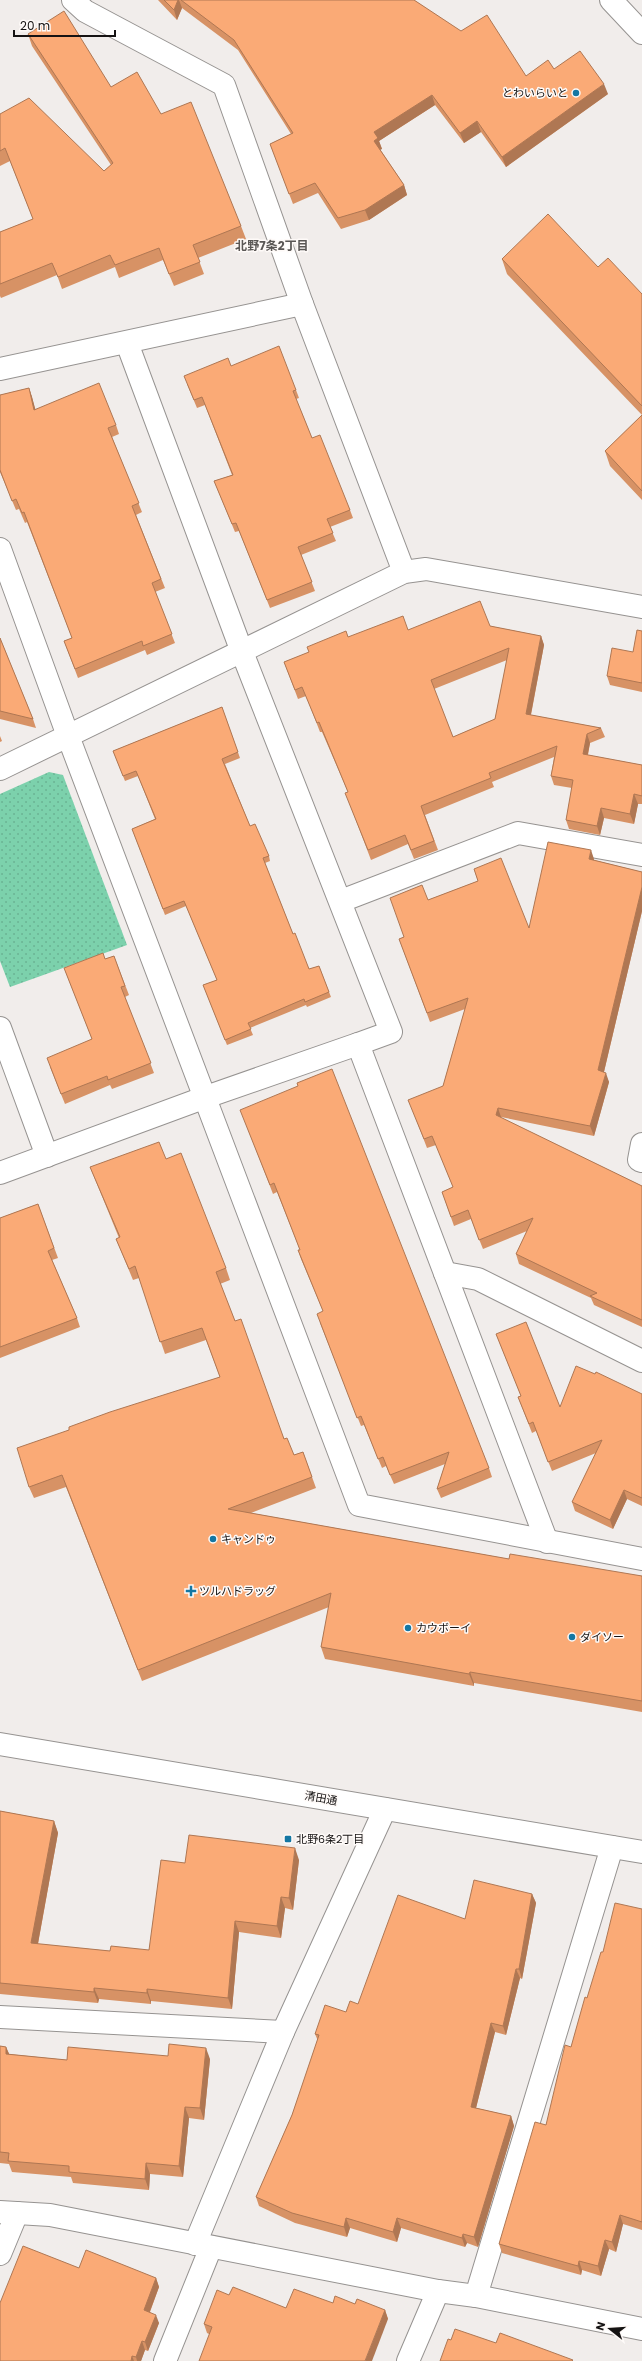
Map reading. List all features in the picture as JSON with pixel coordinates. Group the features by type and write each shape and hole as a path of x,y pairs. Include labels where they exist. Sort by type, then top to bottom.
{"street":[{"path":"73,0 85,11 224,85 302,304 404,572"},
{"path":"611,0 642,33"},
{"path":"0,369 127,343 302,304"},
{"path":"0,1173 206,1097 391,1032 341,901 242,652 127,343"},
{"path":"0,549 68,736 206,1097 359,1505 642,1559"},
{"path":"0,769 404,572 426,569 642,607"},
{"path":"341,901 518,833 642,855"},
{"path":"0,1028 47,1156"},
{"path":"358,1044 547,1542"},
{"path":"642,1144 639,1160 642,1161"},
{"path":"445,1273 478,1279 642,1361"},
{"name":"清田通","path":"0,1744 642,1852"},
{"path":"165,2361 203,2245 282,2032 385,1809"},
{"path":"476,2296 612,1847"},
{"path":"0,2017 282,2032"},
{"path":"0,2254 9,2213 50,2215 438,2291 476,2296 642,2329"},
{"path":"408,2361 438,2291"}],"green space":[{"path":"49,772 63,775 127,945 10,987 0,961 0,794"}],"building":[{"path":"164,0 178,0 174,10"},
{"path":"181,0 414,0 461,31 487,15 526,76 548,60 554,69 580,51 604,84 502,157 477,121 460,133 432,95 374,132 378,138 374,141 404,185 365,210 338,218 315,183 289,194 270,144 293,133 234,40"},
{"path":"64,11 111,87 137,72 161,114 191,102 241,226 193,245 200,262 169,274 159,248 115,265 110,255 58,277 52,263 0,284 0,232 33,219 5,148 0,151 0,114 29,98 104,171 113,163 28,34"},
{"path":"548,214 598,267 608,258 642,294 642,406 502,259"},
{"path":"279,346 296,390 293,391 312,438 320,435 350,510 327,519 333,533 298,547 312,582 267,600 236,523 232,524 214,481 233,475 202,397 194,400 184,376 228,358 231,366"},
{"path":"99,383 116,425 108,428 139,503 132,506 161,579 152,583 172,634 143,646 142,641 75,669 64,641 72,638 24,512 22,513 16,499 12,501 0,470 0,395 29,388 34,410"},
{"path":"642,415 642,491 605,451"},
{"path":"480,601 490,626 541,636 526,714 601,728 587,734 583,754 642,765 642,796 634,794 630,814 601,808 597,826 566,820 573,780 551,776 557,746 489,773 491,778 421,806 434,841 411,850 405,835 368,850 345,793 348,792 319,722 317,723 302,687 295,690 284,662 309,652 307,647 346,631 348,637 403,616 408,630","holes":["509,648 495,719 453,737 431,680"]},
{"path":"637,630 642,631 642,683 607,676 612,648 633,652"},
{"path":"0,638 33,719 0,711"},
{"path":"222,707 238,752 222,759 250,826 255,824 269,856 263,858 293,934 295,933 309,969 319,966 329,992 305,1002 304,999 248,1023 251,1029 225,1040 203,985 217,980 184,901 163,909 132,829 156,819 136,771 123,776 113,751"},
{"path":"548,842 591,850 589,859 642,872 642,887 598,1070 606,1073 590,1126 498,1108 496,1115 642,1186 642,1320 590,1296 597,1293 516,1254 533,1218 479,1240 468,1210 451,1217 442,1192 453,1187 432,1136 424,1139 408,1100 443,1086 468,998 427,1013 399,939 404,937 390,898 422,885 428,900 478,881 474,869 501,858 529,928"},
{"path":"103,953 105,959 114,956 125,986 121,987 151,1063 108,1080 107,1076 61,1094 47,1058 92,1039 64,968"},
{"path":"332,1069 489,1468 437,1489 449,1452 390,1475 383,1457 378,1459 361,1416 357,1418 317,1314 323,1311 298,1250 300,1250 274,1183 270,1185 240,1110 298,1086 297,1083"},
{"path":"159,1142 166,1159 181,1153 226,1268 216,1272 235,1321 241,1319 284,1439 287,1438 294,1455 303,1452 312,1477 228,1509 509,1559 510,1554 642,1576 642,1701 470,1672 469,1674 321,1647 331,1593 138,1670 62,1475 29,1487 17,1448 69,1430 69,1427 110,1412 220,1377 202,1328 160,1342 135,1266 129,1269 116,1239 120,1237 90,1167"},
{"path":"38,1204 54,1248 48,1251 77,1318 0,1347 0,1218"},
{"path":"526,1322 560,1407 576,1366 595,1374 596,1372 642,1394 642,1498 624,1490 610,1520 572,1502 602,1440 548,1462 533,1422 529,1424 518,1397 521,1396 496,1334"},
{"path":"0,1811 54,1821 31,1943 110,1951 111,1946 149,1950 161,1860 185,1863 189,1835 295,1848 289,1898 281,1897 277,1926 235,1921 228,1998 147,1989 147,1993 94,1988 94,1992 0,1983"},
{"path":"474,1880 532,1894 519,1969 516,1969 503,2026 491,2023 471,2107 511,2116 474,2237 463,2234 462,2238 397,2218 393,2232 346,2218 344,2227 292,2213 256,2197 292,2115 319,2035 315,2034 325,2005 346,2012 350,2001 358,2004 398,1895 465,1919"},
{"path":"615,1903 642,1909 642,2222 620,2215 612,2242 605,2240 598,2266 579,2261 578,2266 499,2244 535,2122 546,2125 565,2045 571,2047 585,1997 587,1998 601,1952 603,1952"},
{"path":"169,2044 206,2048 200,2108 185,2107 179,2166 146,2163 145,2179 69,2172 69,2166 8,2161 9,2153 0,2152 0,2046 6,2047 6,2054 67,2060 68,2047 168,2056"},
{"path":"23,2246 79,2268 86,2250 156,2278 144,2310 156,2315 145,2342 142,2341 136,2357 132,2356 131,2361 0,2361 0,2303"},
{"path":"233,2287 286,2308 294,2289 333,2303 335,2296 355,2304 357,2299 385,2310 365,2361 199,2361 212,2327 204,2324 217,2290 229,2295"},
{"path":"455,2329 496,2343 500,2333 573,2360 440,2361 448,2339 451,2340"}],"place":[{"name":"とわいらいと","path":"576,93"},
{"name":"キャンドゥ","path":"213,1539"},
{"name":"ツルハドラッグ","path":"191,1591"},
{"name":"カウボーイ","path":"408,1628"},
{"name":"ダイソー","path":"572,1637"},
{"name":"北野6条2丁目","path":"288,1839"}],"district":[{"name":"北野7条2丁目","path":"272,246"}]}
